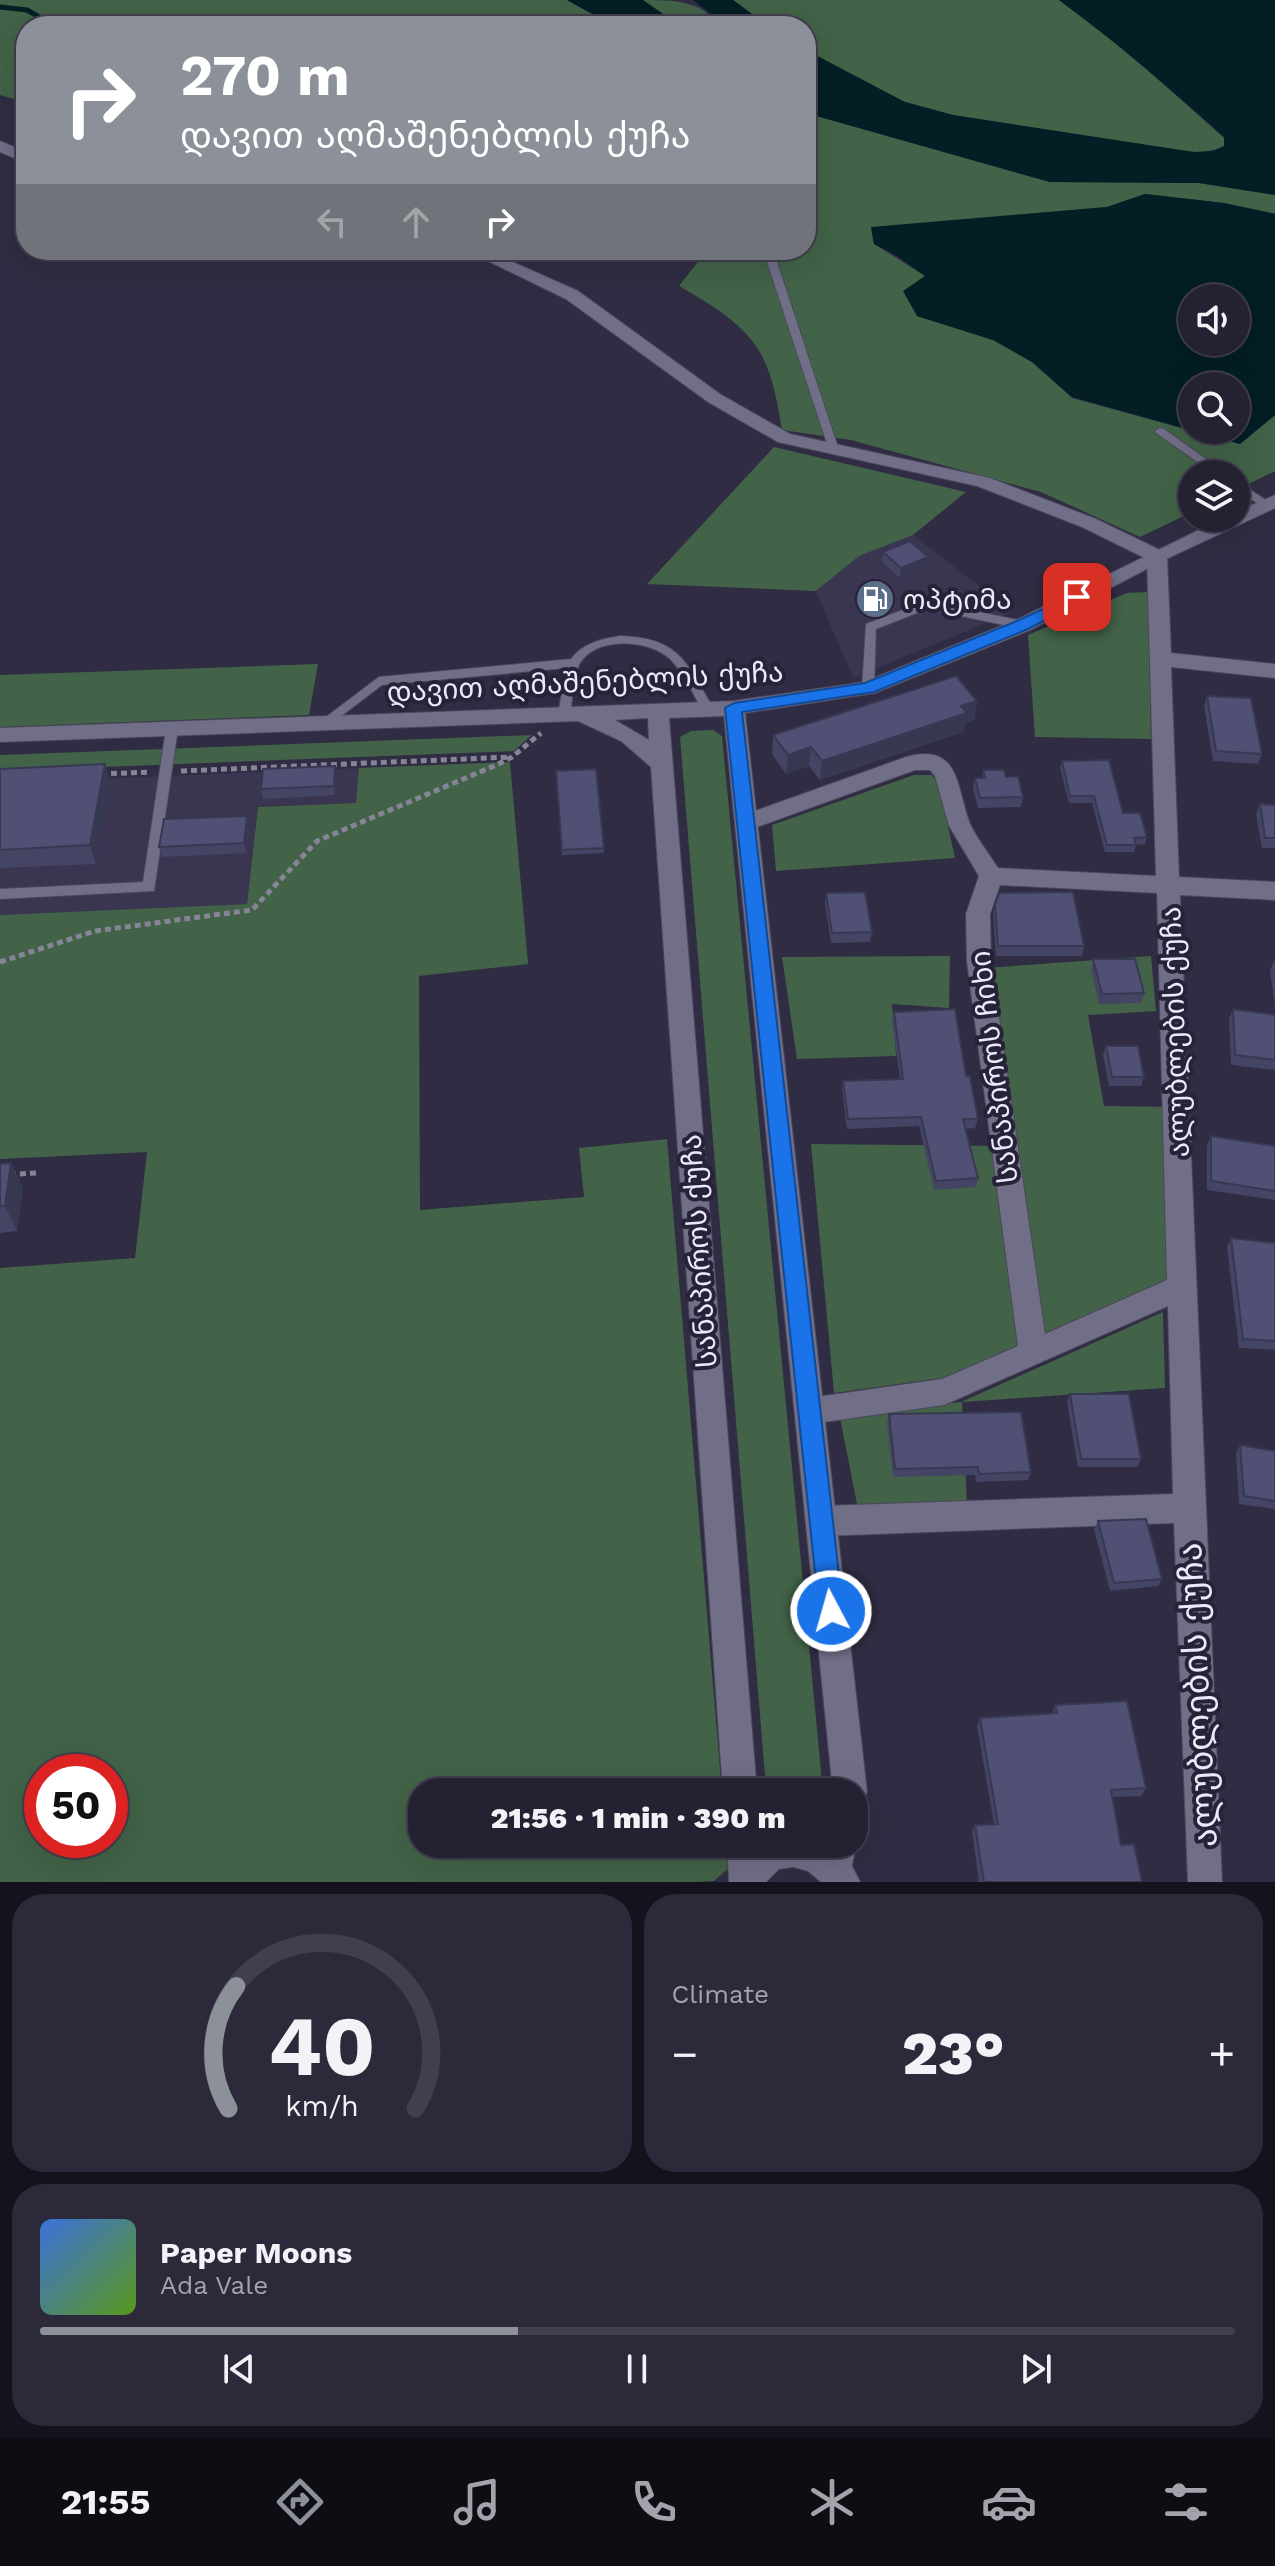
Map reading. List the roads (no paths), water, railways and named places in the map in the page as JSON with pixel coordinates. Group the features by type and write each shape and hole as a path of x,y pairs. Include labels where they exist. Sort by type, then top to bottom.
{"street":[{"path":"495,260 572,295 714,398 784,438 983,482 1089,523 1157,556"},
{"name":"დავით აღმაშენებლის ქუჩა","path":"0,735 721,708 868,688 1023,625 1157,556 1271,503"},
{"name":"ალუბლების ქუჩა","path":"1157,556 1163,659 1189,1508 1205,1882"},
{"path":"1163,659 1275,671"},
{"path":"721,708 746,823 849,1778"},
{"name":"სანაპიროს ქუჩა","path":"658,711 739,1778"},
{"path":"564,715 604,723 639,740 662,765"},
{"path":"746,823 914,762 936,763 945,774 960,826 991,876 1275,891"},
{"name":"სანაპიროს ჩიხი","path":"991,876 978,914 979,962 1033,1353"},
{"path":"810,1411 944,1392 1182,1287"},
{"name":"ალუბლების ქუჩა","path":"822,1521 1189,1508"},
{"path":"746,1880 767,1857 780,1851 795,1849 839,1865"},
{"path":"745,1858 746,1880"}],"lane":[{"path":"771,260 834,450"},
{"path":"1160,431 1202,460"},
{"path":"1250,492 1271,503"},
{"path":"868,688 870,627 926,605 1023,625"},
{"path":"324,723 379,681 573,663 586,651 627,639 648,641 674,656 721,708"},
{"path":"564,715 573,663"},
{"path":"0,894 149,887 172,729"}],"water":[{"path":"567,0 643,0 666,16 596,16"},
{"path":"693,0 733,0 755,16 712,16"},
{"path":"1059,0 1275,0 1275,195 1199,183 1050,182 816,116 816,55 905,102 953,115 1194,152 1214,151 1224,146 1224,137 1123,50"},
{"path":"1145,194 1224,203 1275,214 1275,415 1250,436 1250,372 1178,372 1178,427 1072,397 1032,362 993,340 917,316 903,291 925,276 874,244 871,227 1107,207"}],"waterway":[{"path":"0,7 27,10 38,16"}],"place":[{"name":"ოპტიმა","path":"875,599"}]}
